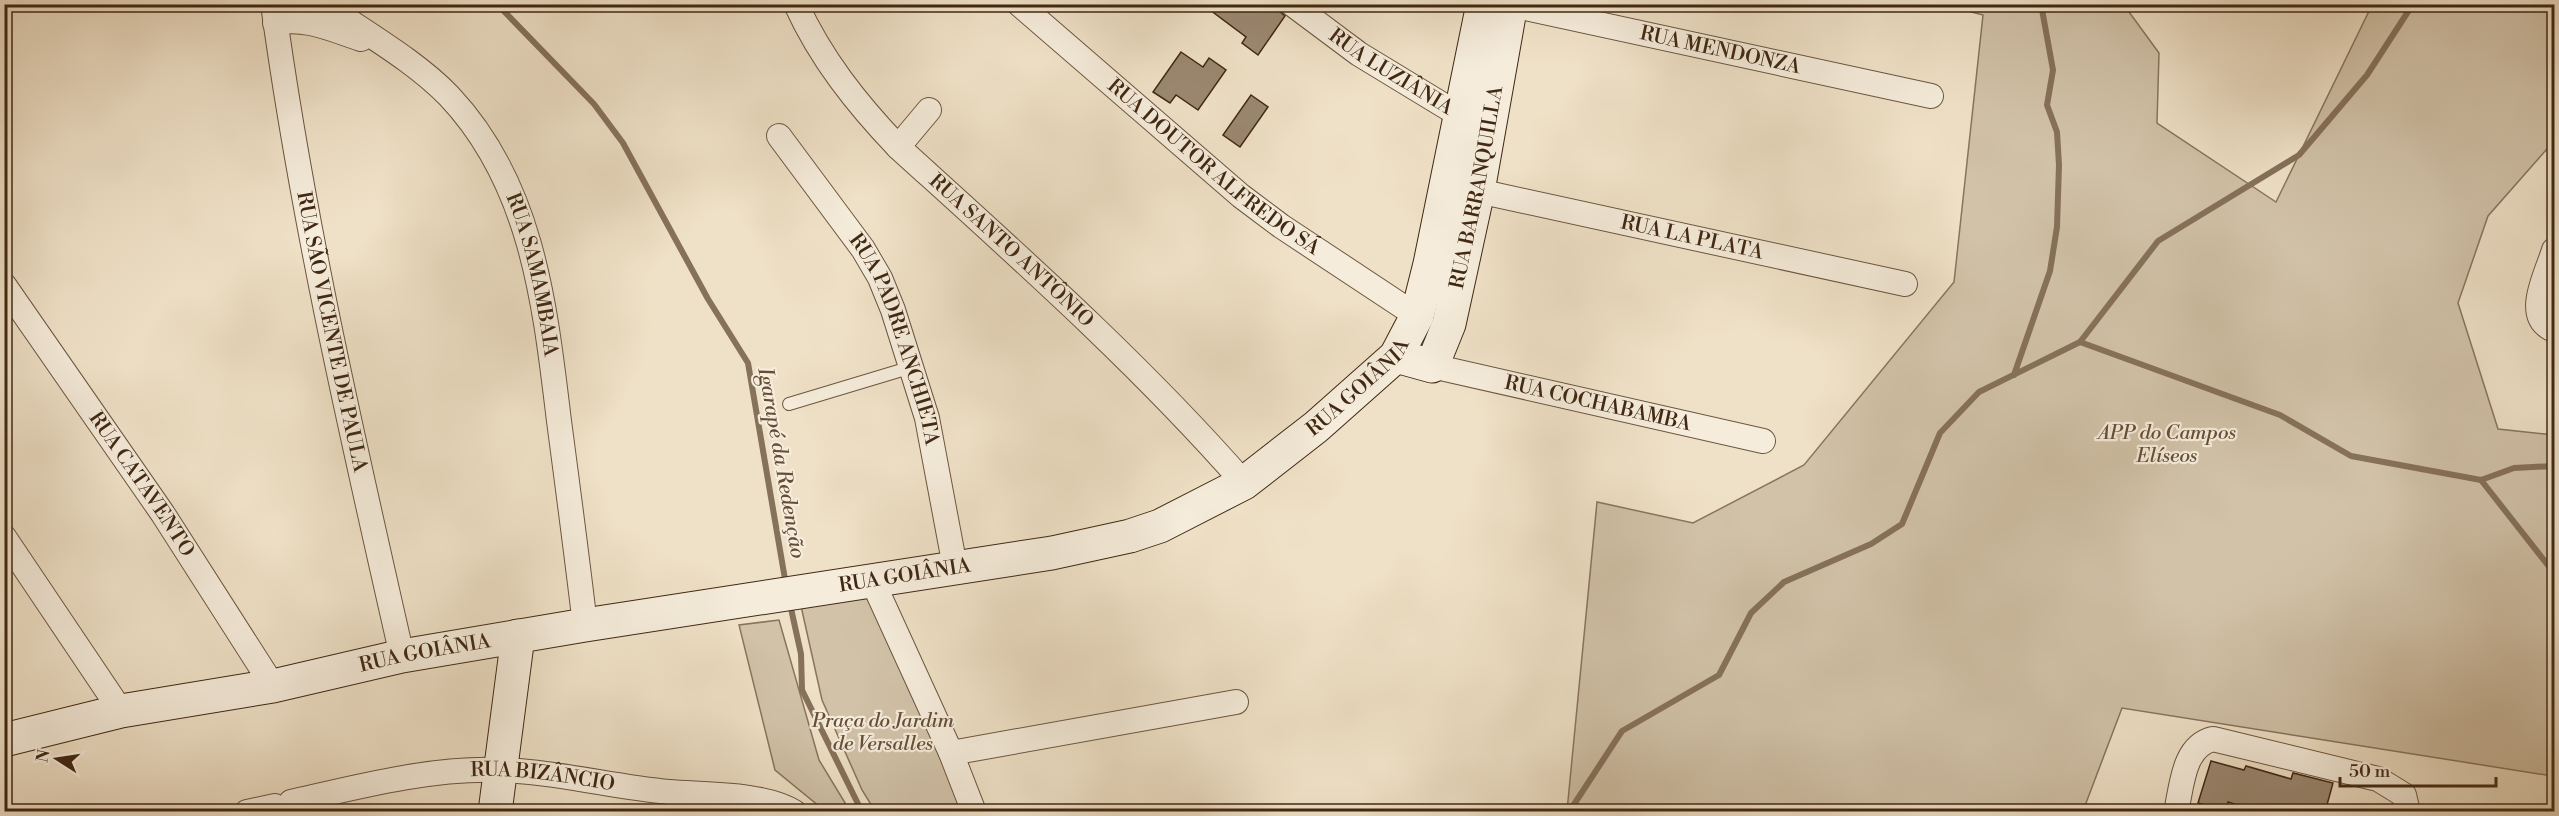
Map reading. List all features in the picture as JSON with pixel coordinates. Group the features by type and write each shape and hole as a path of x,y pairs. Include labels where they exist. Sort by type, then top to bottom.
{"street":[{"name":"RUA SAMAMBAIA","path":"324,4 433,81 463,113 490,152 524,222 543,299 585,625"},
{"name":"RUA SANTO ANTÔNIO","path":"796,4 806,27 836,75 862,109 898,147 1146,377 1244,483"},
{"name":"RUA DOUTOR ALFREDO SÁ","path":"1019,4 1241,196 1281,226 1417,316"},
{"name":"RUA LUZIÂNIA","path":"1292,4 1359,54 1461,116"},
{"name":"RUA GOIÂNIA","path":"4,740 121,711 273,686 402,656 585,625 1052,553 1137,535 1244,483 1316,427 1396,356 1417,316 1483,4"},
{"name":"RUA MENDONZA","path":"1511,5 1931,96"},
{"name":"RUA BARRANQUILLA","path":"1432,366 1449,324 1478,191 1511,5"},
{"path":"274,14 287,21 310,23 384,46"},
{"name":"RUA SÃO VICENTE DE PAULA","path":"274,14 305,200 350,428 402,656"},
{"path":"898,147 929,110"},
{"name":"RUA PADRE ANCHIETA","path":"779,136 863,249 880,278 912,367 932,440 955,567"},
{"name":"RUA LA PLATA","path":"1478,191 1905,284"},
{"path":"2554,250 2538,304 2539,320 2544,326 2554,330"},
{"name":"RUA CATAVENTO","path":"4,285 164,514 273,686"},
{"path":"1396,356 1432,366"},
{"name":"RUA COCHABAMBA","path":"1432,366 1763,441"},
{"path":"4,537 121,711"},
{"path":"872,580 951,753 974,812"},
{"path":"495,812 518,636"},
{"path":"951,753 1236,702"},
{"path":"2176,812 2193,749 2202,742 2212,739 2378,779 2404,795 2408,812"},
{"name":"RUA BIZÂNCIO","path":"247,812 283,804 333,802 462,770 500,770 661,801 748,799 778,804 794,812"}],"lane":[{"path":"789,404 912,367"}],"green space":[{"name":"APP do Campos Elíseos","path":"1945,5 2124,5 2159,53 2157,123 2276,202 2372,5 2554,5 2554,141 2488,216 2458,303 2498,429 2554,435 2554,787 2552,776 2122,708 2083,811 1567,811 1597,502 1693,523 1804,465 1954,282 1983,15"},
{"name":"Praça do Jardim de Versalles","path":"868,596 944,765 961,811 875,811 862,790 822,700 801,606"},
{"path":"779,620 819,760 850,811 821,811 820,807 775,770 739,625"}],"building":[{"path":"1202,4 1271,4 1285,16 1258,55 1242,43 1246,37"},
{"path":"1181,52 1203,67 1209,58 1226,70 1198,110 1176,95 1170,103 1153,92"},
{"path":"1251,95 1268,107 1240,147 1223,135"},
{"path":"2211,761 2244,770 2246,766 2291,779 2293,773 2333,783 2325,812 2260,812 2228,802 2226,811 2198,803"}],"waterway":[{"name":"Igarapé da Redenção","path":"497,4 594,104 623,143 708,299 748,363 786,585"},
{"path":"2014,375 2050,271 2057,227 2059,165 2057,132 2047,105 2053,70 2041,4"},
{"path":"1569,812 1622,731 1719,675 1751,613 1784,582 1871,544 1902,524 1940,433 1979,392 2080,342 2158,241 2299,155 2367,75 2413,4"},
{"path":"2080,342 2280,415 2351,456 2481,480 2514,468 2554,466"},
{"path":"2481,480 2554,573"},
{"name":"Igarapé da Redenção","path":"790,604 801,654 802,690 862,812"}]}
